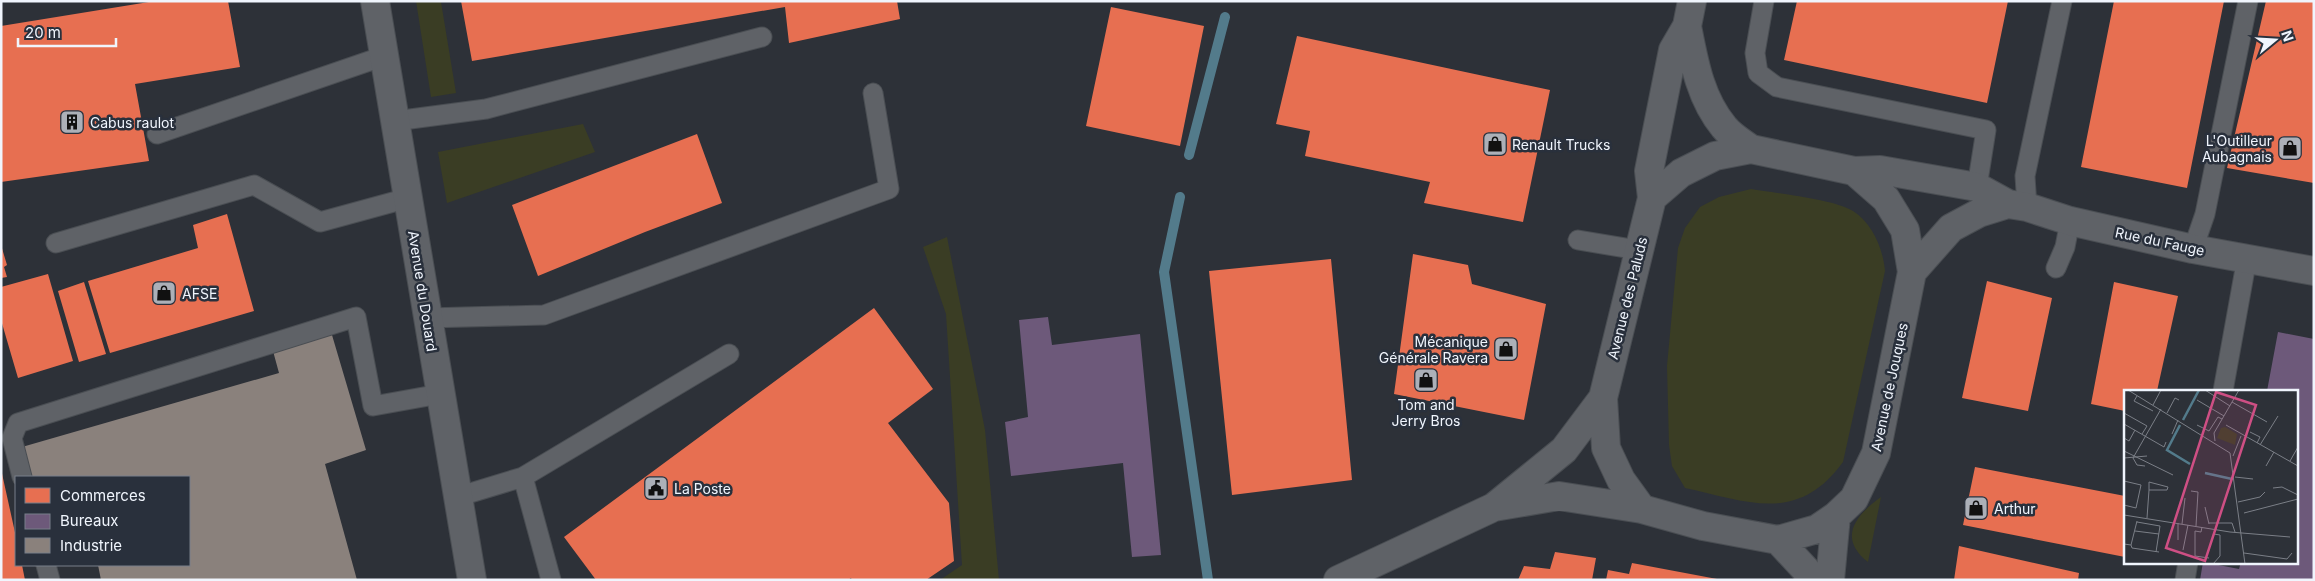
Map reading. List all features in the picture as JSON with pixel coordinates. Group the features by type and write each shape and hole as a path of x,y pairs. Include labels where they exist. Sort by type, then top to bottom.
{"street":[{"name":"Avenue du Douard","path":"375,1 469,579"},
{"name":"Avenue des Paluds","path":"1689,14 1699,82 1709,104 1725,129 1752,149"},
{"name":"Avenue des Paluds","path":"1642,510 1621,480 1606,448 1603,398 1652,198 1649,171 1673,50 1689,14"},
{"name":"Avenue des Paluds","path":"1652,198 1681,174 1715,156 1752,149 1854,171 1886,199 1905,230 1912,272"},
{"name":"Rue du Fauge","path":"1854,171 1880,170 1977,186 2018,206 2070,221 2193,249 2314,271"},
{"path":"1912,272 1951,228 1979,213 2018,206"},
{"name":"Avenue de Jouques","path":"1836,516 1854,499 1876,453 1912,272"},
{"name":"Avenue des Paluds","path":"1338,580 1494,506 1564,450 1603,398"},
{"name":"Avenue des Paluds","path":"1494,506 1558,496 1642,510 1703,526 1778,540 1818,528 1836,516"},
{"path":"1830,580 1836,516"},
{"path":"1778,540 1805,569 1811,580"}],"lane":[{"path":"1764,1 1754,53 1758,73 1777,87 1986,130 1977,186"},
{"path":"2018,206 2062,1"},
{"path":"2193,249 2205,214 2248,1"},
{"path":"394,121 486,110 762,37"},
{"path":"157,134 384,56"},
{"path":"427,318 544,314 889,189 873,92"},
{"path":"56,243 254,185 320,222 408,198"},
{"path":"2056,268 2065,246 2070,221"},
{"path":"1578,240 1638,250"},
{"path":"2223,390 2247,258"},
{"path":"22,476 12,438 18,422 356,317 373,406 440,394"},
{"path":"457,497 523,477 729,354"},
{"path":"523,477 551,580"},
{"path":"2185,580 2188,564"},
{"path":"46,566 50,580"}],"green space":[{"path":"416,1 443,1 441,2 456,93 431,97"},
{"path":"583,124 595,152 447,203 438,152"},
{"path":"1751,189 1819,200 1853,211 1866,223 1876,238 1882,254 1885,271 1843,462 1826,481 1808,494 1790,501 1771,504 1730,499 1685,488 1672,466 1669,445 1667,366 1678,248 1685,228 1700,207 1719,197"},
{"path":"947,237 985,430 999,580 940,580 962,565 946,314 923,247"},
{"path":"1881,497 1868,562 1853,544 1853,527 1864,511"}],"building: Commerces":[{"name":"Cabus raulot","path":"155,1 228,1 240,67 135,84 149,161 1,182 1,26"},
{"path":"461,1 897,1 900,19 789,43 785,7 472,61"},
{"path":"1797,1 2008,1 1987,103 1784,60"},
{"path":"2114,1 2224,1 2187,188 2081,167"},
{"path":"2266,1 2314,1 2314,183 2227,168"},
{"path":"1111,7 1204,26 1180,146 1086,126"},
{"path":"1297,36 1550,90 1523,222 1424,203 1430,182 1305,156 1310,131 1276,124"},
{"path":"697,134 722,203 538,276 512,205"},
{"path":"227,214 254,311 110,353 88,281 198,248 193,225"},
{"path":"1,245 7,265 4,267 7,277 1,278"},
{"path":"1413,254 1468,265 1472,284 1546,304 1524,420 1394,394"},
{"path":"1331,259 1352,480 1232,495 1209,271"},
{"path":"48,274 73,361 18,378 1,320 1,287"},
{"path":"1987,281 2052,298 2028,411 1962,398"},
{"path":"84,282 106,354 79,362 58,291"},
{"path":"2114,282 2178,296 2157,390 2124,390 2124,411 2091,404"},
{"path":"874,308 933,389 888,423 949,503 954,561 926,580 852,580 851,578 848,580 596,580 564,537"},
{"path":"1975,467 2124,496 2124,557 1963,525"},
{"path":"1,469 15,532 15,566 22,566 25,580 1,580"},
{"path":"1959,546 2079,573 2078,580 1954,580"},
{"path":"1555,552 1596,558 1592,580 1518,580 1524,566 1550,569"},
{"path":"1632,563 1717,580 1606,580 1608,570 1629,574"}],"building: Bureaux":[{"path":"1048,317 1052,345 1140,334 1161,555 1132,557 1123,463 1011,476 1005,422 1028,417 1019,320"},
{"path":"2278,332 2314,339 2314,580 2200,580 2203,564 2239,569 2240,564 2298,564 2298,390 2267,390"}],"building: Industrie":[{"path":"332,335 366,450 325,464 357,580 101,580 98,566 190,566 190,476 32,476 22,447 279,373 273,351"}],"waterway":[{"path":"1189,155 1225,17"},
{"path":"1180,197 1164,272 1208,580"}],"place":[{"name":"Cabus raulot","path":"72,122"},
{"name":"Renault Trucks","path":"1495,144"},
{"name":"L'Outilleur Aubagnais","path":"2290,148"},
{"name":"AFSE","path":"164,293"},
{"name":"Mécanique Générale Ravera","path":"1506,349"},
{"name":"Tom and Jerry Bros","path":"1426,380"},
{"name":"La Poste","path":"656,488"},
{"name":"Arthur","path":"1976,508"}]}
